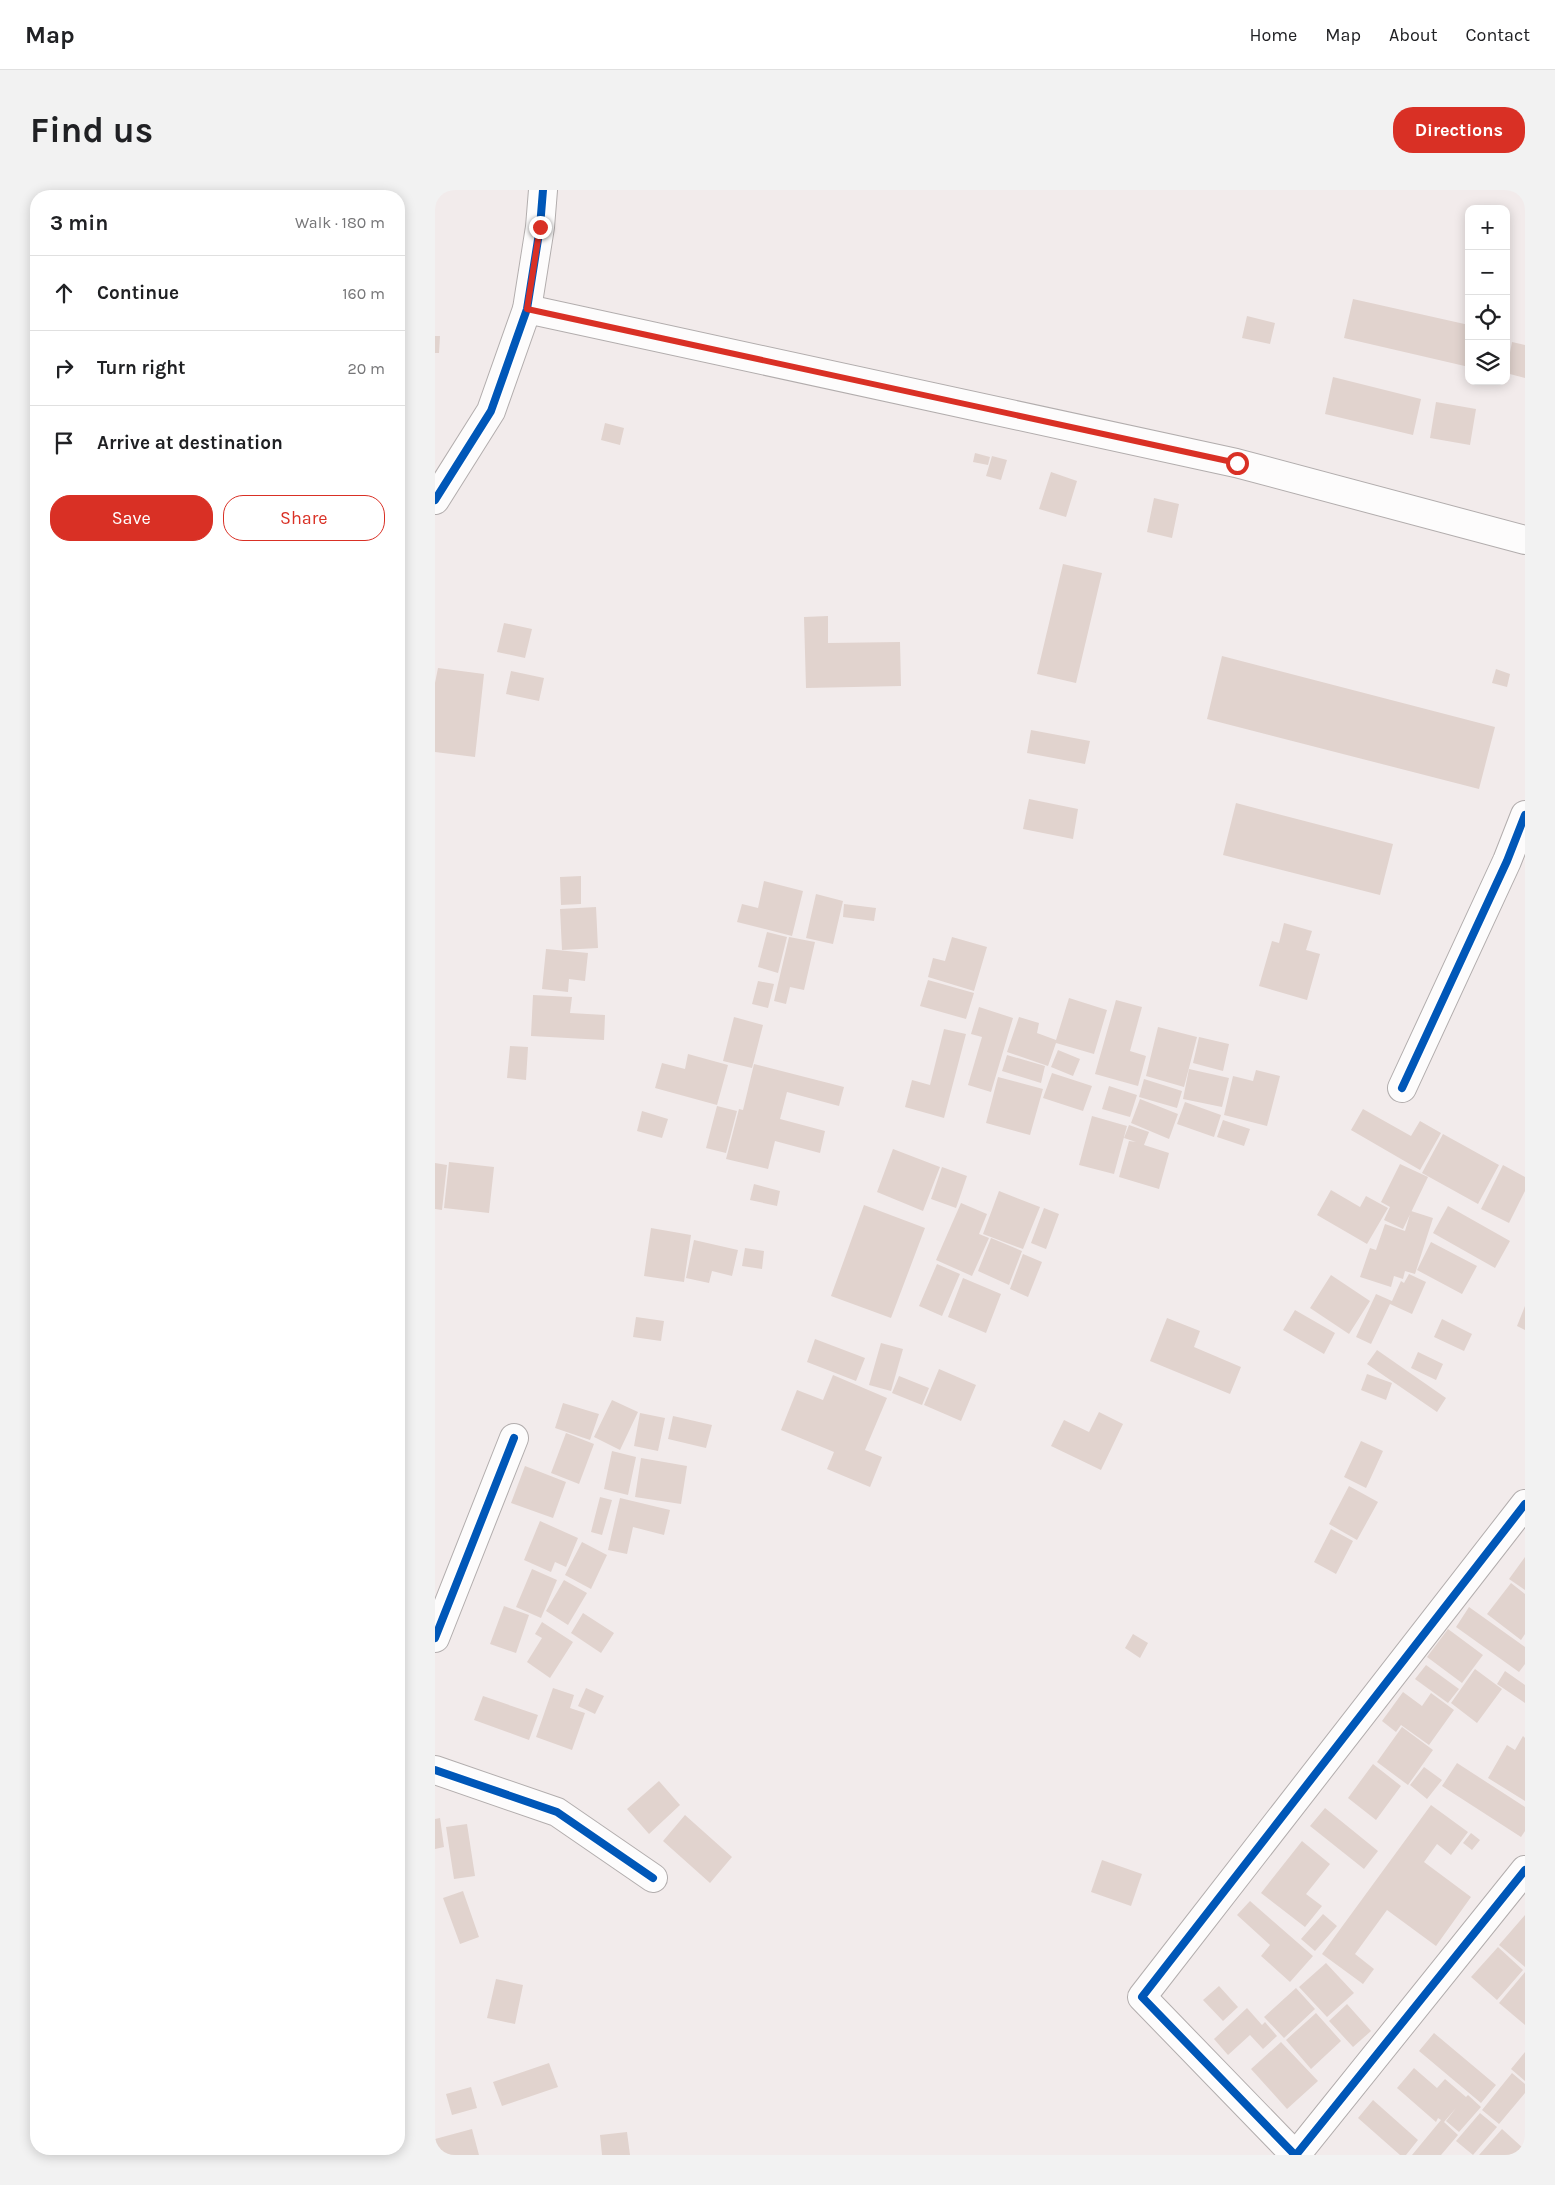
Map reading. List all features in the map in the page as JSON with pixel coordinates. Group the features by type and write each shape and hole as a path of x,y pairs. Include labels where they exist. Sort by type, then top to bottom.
{"street":[{"path":"435,500 491,411 527,309 540,227 543,190"},
{"path":"527,309 1237,463 1525,540"},
{"path":"1402,1088 1507,861 1525,816"},
{"path":"435,1638 514,1438"},
{"path":"1525,1504 1142,1996 1295,2155 1525,1870"},
{"path":"435,1770 557,1812 653,1878"}],"building":[{"path":"1353,299 1465,324 1465,366 1344,338"},
{"path":"1247,316 1275,323 1270,344 1242,338"},
{"path":"435,336 440,336 439,353 435,353"},
{"path":"1512,342 1525,345 1525,378 1510,374"},
{"path":"1333,377 1421,399 1413,435 1325,414"},
{"path":"1436,402 1476,409 1470,445 1430,438"},
{"path":"605,423 624,428 620,445 601,440"},
{"path":"975,453 990,457 988,465 973,462"},
{"path":"992,456 1007,460 1001,480 986,476"},
{"path":"1051,472 1077,481 1066,517 1039,509"},
{"path":"1154,498 1179,504 1172,538 1147,532"},
{"path":"1063,564 1102,573 1076,683 1037,674"},
{"path":"828,616 828,643 900,642 901,686 806,688 804,617"},
{"path":"504,623 532,629 525,658 497,652"},
{"path":"1222,656 1495,727 1479,789 1207,719"},
{"path":"438,668 484,674 475,757 435,752 435,683"},
{"path":"1496,669 1510,674 1507,687 1492,683"},
{"path":"511,671 544,678 539,701 506,694"},
{"path":"1031,730 1090,741 1085,764 1027,753"},
{"path":"1029,799 1078,809 1073,839 1023,829"},
{"path":"1236,803 1393,844 1380,895 1223,855"},
{"path":"581,876 581,904 561,905 560,877"},
{"path":"764,881 803,891 792,936 737,922 742,904 758,908"},
{"path":"816,894 843,901 833,944 806,938"},
{"path":"844,904 876,908 874,921 843,917"},
{"path":"596,907 598,948 562,950 560,909"},
{"path":"1284,923 1312,931 1306,950 1320,954 1307,1000 1259,986 1272,941 1279,943"},
{"path":"767,932 787,937 778,973 758,967"},
{"path":"789,937 815,942 804,990 790,987 786,1004 774,1001"},
{"path":"952,937 987,947 974,991 928,977 933,958 945,961"},
{"path":"546,949 588,953 585,981 569,979 568,992 542,989"},
{"path":"928,980 974,993 966,1019 920,1006"},
{"path":"758,981 774,984 768,1008 752,1004"},
{"path":"533,995 572,997 570,1013 605,1015 604,1040 531,1036"},
{"path":"1069,998 1107,1010 1094,1054 1056,1043 1048,1066 1007,1052 1019,1017 1039,1023 1037,1033 1056,1040"},
{"path":"1116,1000 1142,1007 1130,1051 1146,1056 1138,1086 1095,1074"},
{"path":"979,1007 1013,1018 991,1092 968,1085 982,1037 971,1034"},
{"path":"734,1017 763,1025 752,1068 723,1061"},
{"path":"1158,1027 1197,1037 1184,1087 1146,1076"},
{"path":"944,1029 966,1034 944,1118 905,1107 912,1080 930,1085"},
{"path":"1199,1037 1229,1044 1223,1071 1193,1063"},
{"path":"510,1046 528,1047 526,1080 507,1078"},
{"path":"1058,1050 1080,1059 1073,1076 1051,1067"},
{"path":"688,1054 728,1065 717,1105 655,1088 662,1063 685,1069"},
{"path":"1007,1055 1045,1066 1041,1083 1002,1071"},
{"path":"754,1064 844,1087 839,1106 787,1092 780,1119 825,1131 820,1153 775,1141 768,1169 726,1159 739,1109 743,1110"},
{"path":"1189,1069 1229,1078 1222,1107 1183,1099"},
{"path":"1256,1070 1280,1076 1267,1126 1224,1115 1233,1076 1253,1081"},
{"path":"1052,1073 1092,1086 1083,1111 1043,1098"},
{"path":"998,1077 1043,1089 1030,1135 986,1123"},
{"path":"1144,1079 1182,1091 1177,1108 1139,1097"},
{"path":"1109,1086 1137,1095 1130,1117 1102,1109"},
{"path":"1140,1099 1178,1114 1169,1139 1131,1123"},
{"path":"1185,1102 1221,1115 1214,1137 1177,1124"},
{"path":"717,1106 737,1111 726,1153 706,1148"},
{"path":"1363,1109 1411,1136 1420,1121 1441,1133 1420,1170 1351,1130"},
{"path":"642,1111 668,1119 662,1138 637,1131"},
{"path":"1092,1116 1127,1126 1114,1174 1079,1165"},
{"path":"1223,1120 1250,1129 1244,1146 1217,1137"},
{"path":"1129,1125 1149,1132 1144,1145 1169,1153 1159,1189 1119,1177 1129,1141 1136,1142 1124,1138"},
{"path":"1443,1134 1499,1165 1478,1204 1422,1173"},
{"path":"893,1149 940,1167 923,1211 877,1192"},
{"path":"449,1162 494,1167 489,1213 444,1208"},
{"path":"435,1163 447,1165 442,1210 435,1209"},
{"path":"1400,1164 1428,1177 1403,1229 1384,1220 1390,1207 1381,1202"},
{"path":"1503,1165 1525,1177 1525,1191 1509,1223 1481,1209"},
{"path":"942,1167 967,1176 956,1208 931,1199"},
{"path":"754,1184 780,1191 777,1206 750,1200"},
{"path":"1331,1190 1360,1207 1366,1196 1388,1208 1367,1244 1317,1215"},
{"path":"999,1191 1040,1207 1023,1249 983,1234"},
{"path":"961,1203 987,1214 979,1234 989,1238 972,1276 936,1260"},
{"path":"864,1205 925,1228 891,1318 831,1296"},
{"path":"1448,1206 1510,1241 1495,1268 1433,1233"},
{"path":"1044,1208 1059,1214 1046,1249 1031,1243"},
{"path":"1411,1211 1433,1218 1415,1274 1405,1271 1403,1279 1394,1276 1391,1287 1360,1277 1370,1248 1376,1250 1385,1224 1405,1231"},
{"path":"651,1228 691,1235 684,1282 644,1276"},
{"path":"991,1238 1022,1251 1009,1285 978,1271"},
{"path":"694,1240 738,1250 732,1276 712,1271 709,1283 686,1278"},
{"path":"1431,1242 1477,1266 1462,1294 1417,1270"},
{"path":"745,1248 764,1251 762,1269 742,1266"},
{"path":"1023,1254 1042,1262 1028,1297 1010,1289"},
{"path":"937,1264 960,1274 942,1316 919,1306"},
{"path":"1409,1274 1426,1282 1412,1314 1390,1304 1371,1344 1356,1337 1376,1294 1392,1301 1401,1281 1404,1283"},
{"path":"1331,1275 1370,1301 1349,1334 1310,1308"},
{"path":"963,1278 1001,1294 986,1333 948,1317"},
{"path":"1525,1306 1525,1330 1517,1326"},
{"path":"1295,1310 1335,1333 1324,1354 1283,1330"},
{"path":"636,1317 664,1321 661,1341 633,1337"},
{"path":"1167,1318 1200,1331 1194,1347 1241,1367 1230,1394 1150,1361"},
{"path":"1442,1319 1472,1334 1464,1351 1434,1337"},
{"path":"815,1339 865,1358 856,1381 807,1362"},
{"path":"881,1343 903,1349 891,1391 869,1385"},
{"path":"1377,1350 1446,1398 1437,1412 1367,1364"},
{"path":"1418,1352 1443,1364 1436,1380 1411,1368"},
{"path":"939,1369 976,1385 961,1421 924,1405"},
{"path":"1367,1374 1392,1383 1386,1400 1361,1390"},
{"path":"833,1375 887,1398 865,1450 882,1457 870,1487 827,1469 834,1452 781,1430 797,1390 823,1400"},
{"path":"899,1376 929,1388 922,1405 892,1393"},
{"path":"612,1400 638,1412 620,1450 594,1437"},
{"path":"563,1403 599,1414 590,1440 555,1428"},
{"path":"1099,1412 1123,1424 1101,1470 1051,1446 1064,1420 1089,1432"},
{"path":"640,1413 665,1418 658,1451 634,1446"},
{"path":"673,1416 712,1425 706,1448 668,1439"},
{"path":"566,1433 594,1444 579,1484 551,1473"},
{"path":"1361,1441 1383,1451 1366,1488 1344,1477"},
{"path":"612,1451 636,1457 628,1495 604,1489"},
{"path":"641,1458 687,1466 681,1504 635,1497"},
{"path":"525,1466 566,1482 553,1518 511,1503"},
{"path":"1349,1486 1378,1502 1357,1540 1329,1524"},
{"path":"600,1497 612,1500 602,1535 591,1532"},
{"path":"620,1498 670,1510 664,1535 633,1527 627,1554 608,1550"},
{"path":"540,1521 578,1538 566,1567 555,1562 551,1572 524,1560"},
{"path":"1331,1529 1353,1541 1336,1574 1314,1562"},
{"path":"582,1542 607,1555 591,1589 565,1575"},
{"path":"1525,1557 1525,1590 1509,1579"},
{"path":"532,1569 557,1580 541,1618 516,1607"},
{"path":"564,1580 587,1593 568,1625 546,1611"},
{"path":"1511,1583 1525,1594 1525,1634 1521,1640 1487,1614"},
{"path":"504,1606 529,1615 516,1653 490,1644"},
{"path":"1469,1607 1525,1647 1525,1664 1519,1672 1456,1627"},
{"path":"583,1613 614,1633 601,1653 571,1633"},
{"path":"542,1622 573,1642 550,1678 527,1662 542,1638 535,1634"},
{"path":"1448,1629 1483,1655 1462,1683 1427,1657"},
{"path":"1133,1634 1148,1643 1140,1658 1125,1648"},
{"path":"1426,1665 1459,1689 1448,1703 1415,1679"},
{"path":"1475,1669 1502,1689 1477,1723 1451,1703"},
{"path":"1505,1671 1525,1685 1525,1703 1497,1684"},
{"path":"553,1688 574,1695 570,1708 585,1713 572,1750 536,1737"},
{"path":"586,1688 604,1696 595,1714 578,1706"},
{"path":"1403,1692 1422,1706 1431,1693 1454,1710 1429,1745 1401,1725 1396,1732 1382,1721"},
{"path":"483,1696 538,1715 529,1740 474,1720"},
{"path":"1402,1727 1433,1750 1408,1785 1377,1762"},
{"path":"1523,1736 1525,1738 1525,1801 1488,1778 1507,1745 1515,1750"},
{"path":"1457,1763 1525,1807 1525,1831 1521,1837 1442,1786"},
{"path":"1373,1764 1401,1786 1376,1820 1348,1798"},
{"path":"1424,1767 1442,1780 1427,1799 1410,1785"},
{"path":"659,1781 680,1805 649,1834 627,1809"},
{"path":"1431,1805 1468,1832 1451,1855 1437,1844 1424,1862 1471,1897 1436,1946 1387,1910 1355,1954 1374,1969 1363,1984 1322,1954"},
{"path":"1325,1808 1378,1851 1364,1869 1310,1826"},
{"path":"685,1815 732,1857 710,1883 663,1841"},
{"path":"440,1818 444,1847 435,1849 435,1819"},
{"path":"467,1824 475,1876 454,1879 446,1827"},
{"path":"1471,1833 1480,1840 1472,1850 1463,1843"},
{"path":"1302,1841 1330,1864 1306,1894 1322,1906 1305,1927 1261,1893"},
{"path":"1102,1860 1142,1874 1131,1906 1091,1892"},
{"path":"463,1891 479,1937 460,1944 443,1898"},
{"path":"1250,1901 1313,1956 1290,1982 1261,1956 1270,1945 1237,1915"},
{"path":"1323,1914 1337,1926 1315,1951 1301,1939"},
{"path":"1525,1915 1525,1967 1499,1945"},
{"path":"1498,1947 1523,1970 1497,2000 1471,1977"},
{"path":"1326,1963 1354,1993 1327,2017 1299,1987"},
{"path":"1525,1972 1525,2025 1499,2003"},
{"path":"496,1979 523,1985 515,2024 487,2018"},
{"path":"1219,1986 1238,2007 1223,2021 1203,2000"},
{"path":"1296,1988 1315,2009 1284,2038 1264,2017"},
{"path":"1347,2004 1371,2031 1353,2047 1329,2021"},
{"path":"1247,2008 1262,2025 1265,2022 1277,2036 1263,2049 1250,2035 1228,2055 1214,2039"},
{"path":"1316,2013 1341,2041 1311,2069 1286,2040"},
{"path":"1434,2033 1496,2085 1481,2103 1419,2051"},
{"path":"1281,2042 1318,2081 1287,2109 1251,2069"},
{"path":"1525,2052 1525,2081 1511,2069"},
{"path":"549,2063 558,2087 502,2106 493,2082"},
{"path":"1414,2068 1437,2088 1445,2079 1481,2107 1459,2132 1446,2121 1456,2108 1444,2122 1458,2135 1441,2155 1412,2155 1441,2120 1438,2118 1436,2122 1397,2088"},
{"path":"1512,2073 1525,2084 1525,2093 1499,2124 1482,2110"},
{"path":"471,2087 477,2108 452,2115 446,2094"},
{"path":"1373,2100 1418,2140 1406,2155 1400,2155 1358,2118"},
{"path":"1480,2113 1497,2127 1473,2155 1456,2141"},
{"path":"472,2129 479,2155 437,2155 435,2139"},
{"path":"1502,2129 1524,2149 1518,2155 1479,2155"},
{"path":"627,2132 630,2155 602,2155 600,2135"}],"cycle path":[{"path":"435,500 491,411 527,309 540,227 543,190"},
{"path":"1402,1088 1507,861 1525,815"},
{"path":"435,1638 514,1438"},
{"path":"1295,2155 1142,1997 1525,1504"},
{"path":"435,1770 557,1812 653,1878"},
{"path":"1296,2155 1525,1870"}],"route":[{"path":"540,227 527,309 1237,463"}]}
